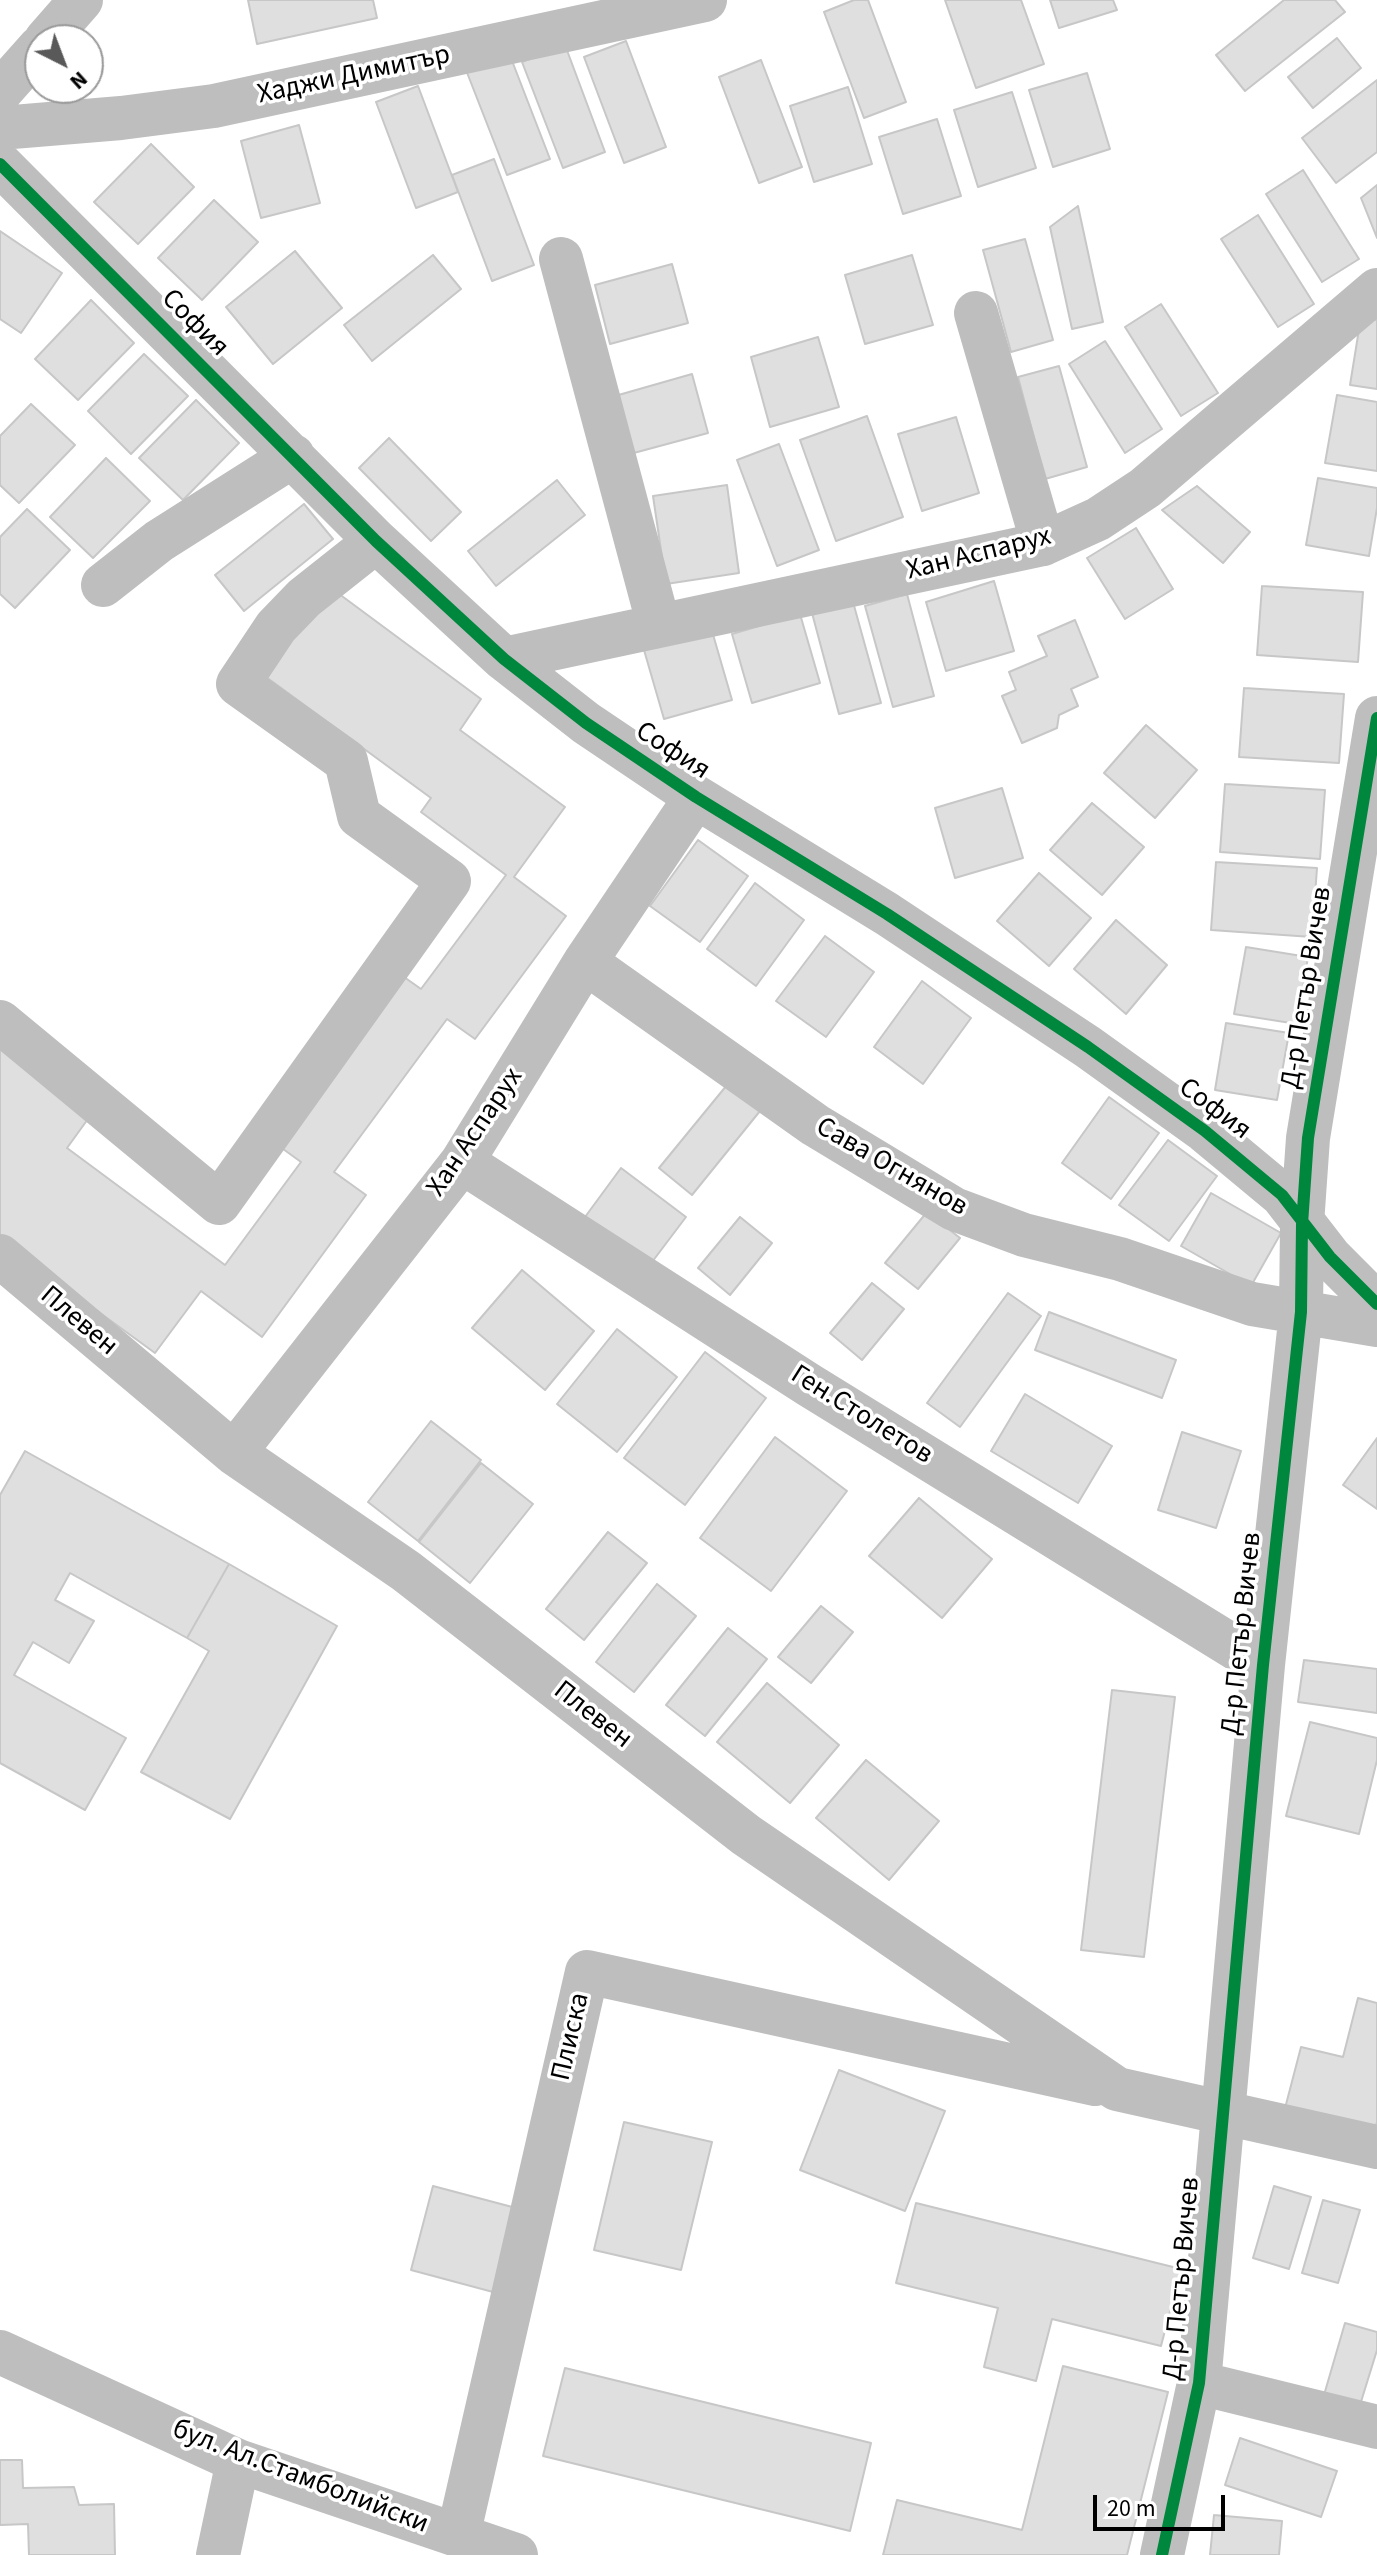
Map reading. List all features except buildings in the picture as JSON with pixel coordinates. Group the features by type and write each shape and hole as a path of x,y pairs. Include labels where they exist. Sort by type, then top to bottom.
{"street":[{"path":"60,24 81,0"},
{"name":"Хаджи Димитър","path":"0,128 121,118 214,106 705,0"},
{"path":"0,92 24,65"},
{"name":"София","path":"0,164 376,541 504,659 586,723 696,797 887,914 1088,1047 1205,1131 1282,1195 1330,1257 1377,1304"},
{"path":"561,259 659,626"},
{"name":"Хан Аспарух","path":"504,659 1043,544 1098,519 1145,488 1377,290"},
{"path":"976,313 1043,544"},
{"path":"103,585 159,541 293,456"},
{"path":"0,1022 219,1203 449,881 359,816 346,761 238,684 276,627 304,598 376,541"},
{"name":"Д-р Петър Вичев","path":"1162,2555 1199,2383 1263,1665 1301,1312 1302,1224 1308,1138 1377,718"},
{"name":"Хан Аспарух","path":"234,1453 462,1162 585,962 696,797"},
{"name":"Сава Огнянов","path":"585,962 815,1125 954,1209 1024,1235 1120,1259 1252,1304 1377,1325"},
{"name":"Ген.Столетов","path":"462,1162 809,1385 1263,1665"},
{"name":"Плевен","path":"0,1256 234,1453 406,1571 746,1835 1117,2089 1377,2147"},
{"name":"Плиска","path":"458,2536 587,1972 1117,2089"},
{"name":"бул. Ал.Стамболийски","path":"0,2352 238,2461 516,2555"},
{"path":"1199,2383 1377,2427"},
{"path":"218,2555 238,2461"}],"cycle path":[{"path":"0,164 376,541 504,659 586,723 696,797 887,914 1088,1047 1205,1131 1282,1195 1330,1257 1377,1304"},
{"path":"1162,2555 1199,2383 1263,1665 1301,1312 1302,1224 1308,1138 1377,718"}]}
